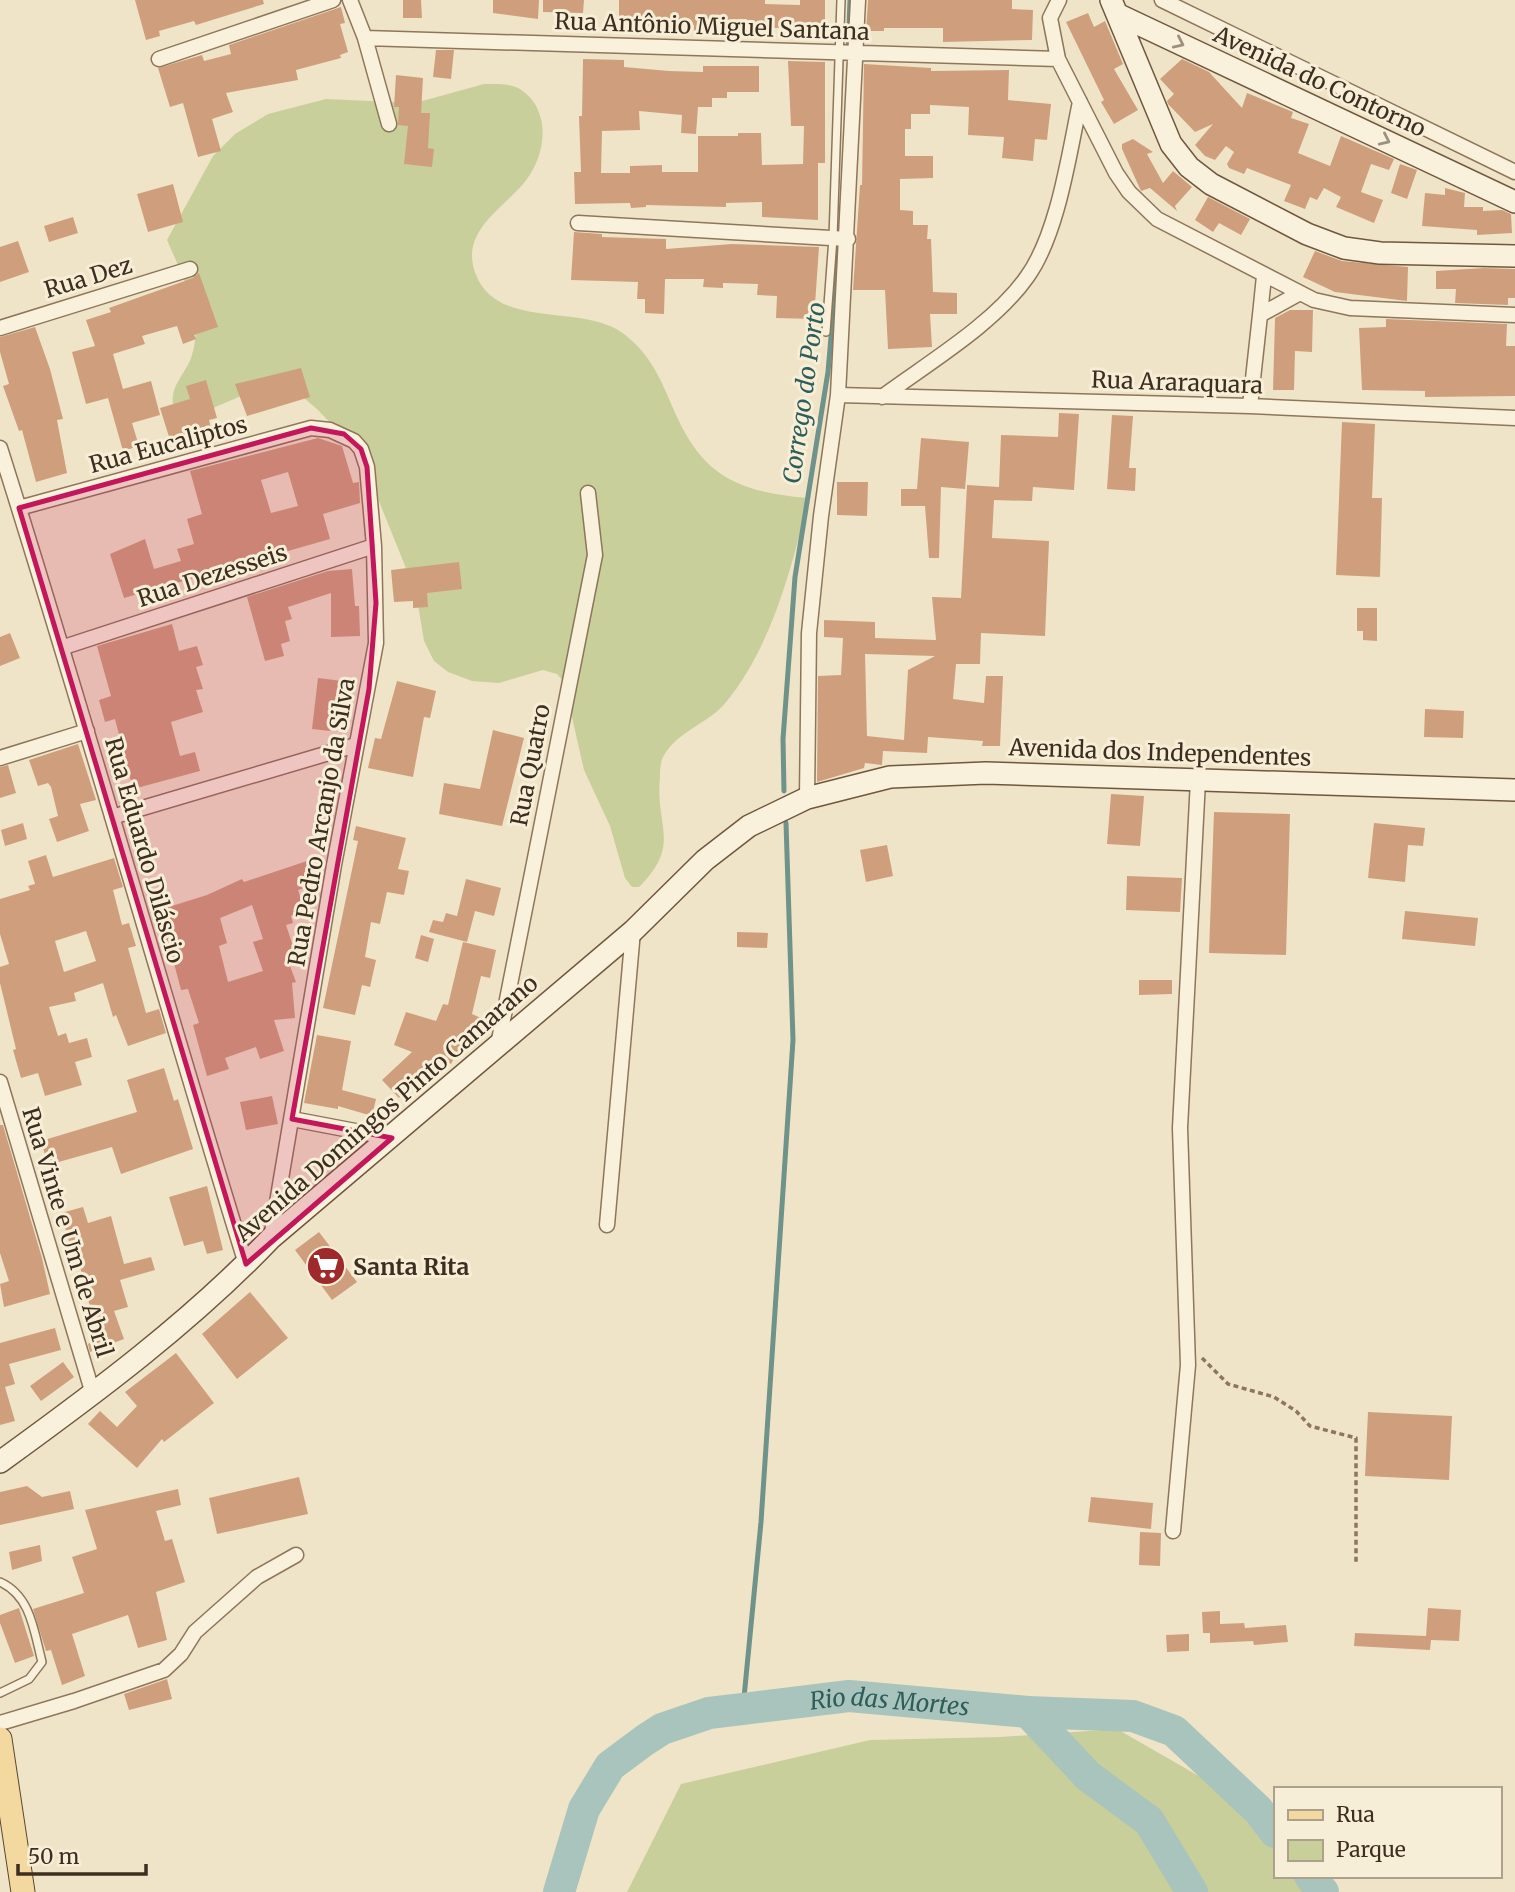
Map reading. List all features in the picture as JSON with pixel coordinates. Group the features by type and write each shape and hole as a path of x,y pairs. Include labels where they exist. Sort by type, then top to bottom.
{"main road":[{"name":"Avenida do Contorno","path":"1114,7 1515,202"},
{"path":"1114,7 1171,144 1189,167 1211,184 1307,234 1344,248 1380,253 1515,256"},
{"name":"Avenida dos Independentes","path":"807,798 890,777 941,774 1515,790"},
{"name":"Avenida Domingos Pinto Camarano","path":"0,1462 93,1394 246,1264 271,1238 633,931 705,860 750,825 807,798"},
{"path":"0,1739 23,1891"},
{"path":"0,1827 23,1891"}],"street":[{"path":"159,59 333,0"},
{"path":"350,0 365,38 389,124"},
{"path":"807,798 809,633 821,516 838,396 841,238 858,0"},
{"path":"1059,0 1051,18 1058,59 1116,173 1143,208 1157,219 1298,295 1350,308 1515,315"},
{"path":"1162,0 1515,172"},
{"name":"Rua Antônio Miguel Santana","path":"365,38 1058,59"},
{"path":"882,397 988,318 1027,277 1060,194 1080,102"},
{"path":"578,223 841,238"},
{"name":"Rua Dez","path":"0,328 190,269"},
{"path":"1250,406 1264,276"},
{"path":"1260,315 1298,295"},
{"name":"Rua Araraquara","path":"838,396 1250,406 1515,418"},
{"name":"Rua Eucaliptos","path":"19,508 311,428 330,430"},
{"name":"Rua Pedro Arcanjo da Silva","path":"271,1238 356,744 376,643 374,546 367,467 361,449 344,434 330,430"},
{"name":"Rua Eduardo Diláscio","path":"0,448 64,647 246,1264"},
{"name":"Rua Quatro","path":"498,1045 595,555 588,493"},
{"name":"Rua Dezesseis","path":"64,647 374,546"},
{"path":"0,758 87,731"},
{"path":"112,817 356,744"},
{"path":"1173,1531 1187,1341 1180,1128 1198,780"},
{"path":"607,1225 633,931"},
{"name":"Rua Vinte e Um de Abril","path":"0,1082 93,1394"},
{"path":"292,1119 392,1138"},
{"path":"0,1723 164,1670 181,1654 195,1632 257,1577 296,1555"}],"lane":[{"path":"826,332 841,238 841,0"},
{"path":"0,1582 14,1588 25,1603 42,1662 29,1679 0,1693"}],"path":[{"path":"1187,1341 1228,1384 1274,1397 1296,1411 1310,1426 1356,1438 1356,1562"}],"highlighted area":[{"path":"311,428 344,434 361,449 367,467 376,603 369,689 292,1119 392,1138 246,1264 19,508"}],"green space":[{"path":"484,84 507,85 520,89 537,108 543,131 542,144 534,168 475,239 473,265 482,286 497,300 516,308 606,324 624,334 648,359 684,431 710,465 725,477 742,485 809,498 787,578 756,656 743,679 720,709 685,733 663,757 659,795 663,847 660,859 639,887 632,887 625,878 610,826 584,770 564,682 557,674 543,670 499,683 472,681 448,672 434,661 424,641 416,593 370,479 347,441 318,410 296,391 257,389 204,412 173,405 176,385 192,355 195,325 190,296 167,240 213,156 235,134 268,114 326,99 415,103"},
{"path":"1117,1729 1258,1810 1274,1831 1274,1878 1312,1878 1323,1892 627,1892 681,1784 870,1740 1000,1737"}],"building":[{"path":"135,0 263,0 264,4 196,25 194,21 159,31 160,36 146,40"},
{"path":"403,0 421,0 422,18 403,18"},
{"path":"493,0 539,0 538,19 493,13"},
{"path":"543,0 584,0 583,13 543,12"},
{"path":"619,0 765,0 765,4 800,5 800,0 825,0 825,26 746,29 747,19 712,20 712,32 694,32 694,25 645,26 645,19 619,18"},
{"path":"868,0 1012,0 1012,9 1033,10 1032,40 943,42 943,28 884,28 884,31 866,31"},
{"path":"341,7 345,23 340,24 348,52 340,55 341,58 296,70 298,80 226,93 233,112 212,119 221,151 198,157 183,103 170,107 158,68 202,55 204,61 231,54 229,45"},
{"path":"1088,13 1094,27 1105,21 1123,64 1114,69 1138,110 1114,124 1101,102 1104,100 1066,22"},
{"path":"436,50 454,50 451,79 433,77"},
{"path":"583,59 624,60 624,67 669,71 703,72 703,66 759,66 759,92 727,92 727,98 712,98 712,107 698,107 696,134 681,133 682,115 639,111 640,130 602,131 601,173 630,173 630,166 662,165 662,172 698,172 698,136 738,136 738,133 761,133 762,165 803,164 804,126 791,126 788,61 825,62 825,163 818,163 818,220 762,217 762,202 726,203 726,207 646,205 631,208 630,203 575,204 574,172 581,172 579,116 582,116"},
{"path":"1182,59 1209,72 1242,108 1247,93 1293,112 1291,118 1309,124 1298,153 1330,166 1341,136 1394,159 1389,170 1371,164 1361,192 1383,200 1374,223 1336,207 1341,197 1324,188 1317,200 1310,197 1305,209 1284,201 1291,185 1247,168 1244,174 1229,168 1227,164 1234,152 1226,146 1215,160 1205,156 1195,145 1213,124 1195,132 1168,104 1167,101 1174,94 1160,79"},
{"path":"864,64 931,68 931,71 1009,70 1008,100 1051,104 1047,140 1035,139 1033,161 1002,158 1004,137 968,135 969,107 930,105 930,114 911,114 911,129 905,129 905,156 933,156 933,178 900,179 900,210 913,211 913,225 928,225 933,292 957,293 957,314 930,314 932,347 888,349 885,290 853,290 862,185"},
{"path":"396,75 423,78 421,113 430,113 428,148 434,149 432,167 404,164 408,126 398,125 399,107 394,107"},
{"path":"1133,139 1153,152 1147,154 1163,183 1173,171 1192,187 1175,206 1177,211 1150,188 1141,191 1122,149 1122,144"},
{"path":"1400,164 1417,170 1407,199 1391,193"},
{"path":"173,184 183,222 148,232 137,194"},
{"path":"1445,188 1465,193 1464,207 1483,207 1483,211 1502,210 1511,214 1512,233 1477,235 1477,230 1422,226 1425,193 1445,195"},
{"path":"1208,197 1250,219 1241,235 1219,223 1213,232 1195,220"},
{"path":"73,217 78,233 49,242 44,226"},
{"path":"574,232 602,234 602,237 666,239 666,249 732,244 819,247 814,319 776,318 777,296 757,295 758,284 723,283 723,288 703,287 704,279 665,279 664,314 645,313 645,299 637,299 638,282 571,280"},
{"path":"18,241 29,272 0,282 0,247"},
{"path":"1315,251 1342,261 1408,267 1407,301 1335,292 1303,277"},
{"path":"1515,269 1515,298 1508,298 1508,305 1455,303 1456,289 1436,289 1436,271"},
{"path":"199,273 218,327 194,335 196,339 183,344 177,326 142,336 145,344 113,354 123,389 151,381 160,415 132,423 139,446 123,451 108,398 86,404 72,352 95,346 86,320 111,312 109,308 193,278"},
{"path":"1290,310 1313,310 1312,352 1295,351 1294,390 1273,390 1275,318"},
{"path":"1386,319 1507,324 1506,346 1515,346 1515,396 1425,397 1425,391 1362,390 1359,328 1386,327"},
{"path":"35,327 50,369 63,419 57,420 67,473 36,482 22,430 19,431 3,386 9,384 0,352 0,337"},
{"path":"301,368 310,397 247,416 235,384"},
{"path":"206,380 217,418 209,420 211,428 170,440 160,408 190,399 186,386"},
{"path":"1059,413 1079,414 1074,490 1033,487 1032,501 994,500 992,538 1049,541 1045,636 981,633 980,664 956,664 953,699 984,703 986,676 1003,676 1000,746 982,746 983,741 928,737 927,753 883,751 882,765 865,763 864,768 817,782 818,676 841,675 843,638 824,637 824,620 875,622 875,638 936,640 932,597 961,598 967,485 999,487 1001,435 1058,437","holes":["865,654 935,656 908,670 904,740 867,736"]},
{"path":"1112,415 1133,416 1129,468 1136,468 1135,491 1107,489"},
{"path":"1342,422 1375,424 1372,498 1382,498 1380,577 1336,575"},
{"path":"318,438 342,446 353,483 359,482 360,503 323,514 330,539 124,598 110,554 145,539 154,569 181,561 177,549 194,544 187,519 202,514 190,471","holes":["288,472 298,506 271,513 261,480"]},
{"path":"921,438 969,442 965,489 941,487 939,558 929,558 925,506 901,506 901,489 917,489"},
{"path":"837,482 868,482 867,516 837,515"},
{"path":"459,562 462,589 427,593 428,607 413,608 413,601 394,602 391,570"},
{"path":"352,569 355,606 359,606 360,636 331,637 331,593 288,607 292,619 285,621 290,641 281,644 284,656 265,661 247,597 328,571"},
{"path":"1357,608 1377,608 1377,641 1363,640 1363,631 1357,631"},
{"path":"172,624 179,651 197,646 203,665 196,667 203,689 196,690 203,712 171,722 180,756 195,752 200,771 133,789 115,719 105,722 99,700 111,696 97,646"},
{"path":"10,633 20,658 0,666 0,637"},
{"path":"318,678 350,682 347,713 332,712 330,731 312,729"},
{"path":"397,681 436,691 430,718 424,717 413,777 368,768 375,738 381,739"},
{"path":"1425,709 1464,711 1463,738 1424,737"},
{"path":"493,730 524,738 502,826 439,814 444,783 480,789"},
{"path":"78,744 96,800 80,804 89,831 57,842 49,819 58,816 51,787 48,783 38,786 29,760"},
{"path":"8,765 16,793 0,798 0,767"},
{"path":"1111,794 1144,796 1140,846 1107,844"},
{"path":"1214,812 1290,814 1286,955 1209,953"},
{"path":"23,823 27,839 5,846 1,830"},
{"path":"1374,823 1425,828 1423,846 1408,845 1405,882 1368,878"},
{"path":"356,826 406,838 398,869 409,871 404,895 387,892 380,924 371,922 365,957 376,960 370,987 362,985 355,1015 323,1008 358,841 353,840"},
{"path":"887,845 893,876 866,882 860,850"},
{"path":"46,855 53,877 114,858 123,887 113,890 122,925 129,923 136,946 128,948 146,1013 159,1009 166,1033 128,1046 116,1015 113,1017 103,983 74,993 76,1001 49,1007 58,1036 66,1033 69,1043 87,1038 92,1057 75,1062 82,1085 45,1096 38,1073 21,1078 0,983 0,967 9,964 0,934 0,899 30,890 28,886 35,884 28,861","holes":["86,931 96,961 64,972 55,941"]},
{"path":"310,860 318,884 298,890 305,911 291,916 293,923 286,925 296,955 287,958 296,982 292,983 295,1018 274,1020 284,1051 260,1059 256,1047 225,1058 229,1069 207,1076 193,1025 199,1023 188,989 181,990 170,948 167,949 162,936 166,934 159,910 207,895 242,879 244,882","holes":["252,905 263,939 253,942 263,971 228,982 219,946 227,943 220,918"]},
{"path":"1127,876 1182,878 1180,912 1126,910"},
{"path":"466,879 501,888 494,916 475,911 467,942 429,932 433,920 443,922 446,913 457,916"},
{"path":"1405,911 1478,918 1475,946 1402,939"},
{"path":"737,932 768,933 767,948 737,947"},
{"path":"421,935 434,939 428,962 415,958"},
{"path":"463,942 496,950 490,978 481,976 472,1014 481,1018 471,1045 463,1041 451,1064 441,1059 399,1098 382,1080 412,1052 394,1045 406,1012 436,1021 443,1004 448,1005"},
{"path":"1139,980 1172,980 1172,994 1139,995"},
{"path":"317,1035 351,1041 342,1090 376,1099 372,1116 338,1106 338,1109 304,1103"},
{"path":"164,1068 174,1101 178,1099 193,1149 121,1174 112,1147 48,1165 41,1141 137,1112 127,1080"},
{"path":"272,1096 278,1124 246,1130 240,1102"},
{"path":"0,1125 3,1125 50,1294 4,1307 0,1284 9,1281 0,1253"},
{"path":"207,1186 223,1250 207,1254 203,1241 184,1246 169,1197"},
{"path":"83,1207 88,1223 111,1216 124,1264 151,1257 155,1270 120,1280 128,1307 114,1311 124,1339 90,1352 88,1344 97,1338 94,1323 77,1255 73,1256 61,1213"},
{"name":"Santa Rita","path":"319,1232 357,1282 332,1300 295,1250"},
{"path":"250,1292 288,1338 237,1379 202,1334"},
{"path":"55,1328 61,1350 9,1364 15,1384 5,1387 15,1421 0,1425 0,1343"},
{"path":"176,1353 214,1403 164,1442 162,1439 137,1468 88,1424 100,1411 117,1427 137,1406 125,1392"},
{"path":"63,1362 74,1377 41,1401 30,1386"},
{"path":"1368,1412 1452,1416 1449,1480 1365,1476"},
{"path":"299,1477 308,1514 217,1534 209,1498"},
{"path":"27,1486 42,1497 70,1491 74,1509 0,1525 0,1492"},
{"path":"178,1489 181,1505 156,1511 165,1541 172,1539 185,1582 156,1592 167,1640 138,1648 128,1615 72,1634 85,1676 62,1685 51,1650 46,1651 33,1609 84,1593 72,1557 97,1549 85,1510"},
{"path":"1091,1497 1153,1503 1151,1529 1088,1522"},
{"path":"1140,1532 1161,1533 1160,1566 1139,1565"},
{"path":"40,1545 42,1561 12,1570 9,1552"},
{"path":"19,1608 34,1656 15,1663 0,1623 0,1615"},
{"path":"1428,1608 1461,1610 1459,1641 1431,1640 1430,1650 1354,1646 1355,1633 1426,1636"},
{"path":"1220,1611 1220,1624 1244,1623 1245,1628 1286,1625 1288,1642 1254,1645 1253,1641 1210,1643 1210,1633 1203,1633 1202,1612"},
{"path":"1189,1634 1189,1651 1167,1652 1166,1635"},
{"path":"167,1679 172,1699 129,1710 124,1694"}],"waterway":[{"name":"Corrego do Porto","path":"848,53 850,0"},
{"name":"Corrego do Porto","path":"784,791 783,739 795,577 828,372 838,255"},
{"path":"743,1708 761,1522 793,1040 786,823"},
{"name":"Rio das Mortes","path":"559,1892 584,1809 610,1766 645,1740 662,1729 709,1713 849,1696 1028,1712 1133,1716 1174,1731 1258,1810 1274,1831"},
{"path":"1028,1712 1088,1776 1149,1821 1192,1892"},
{"name":"Rio das Mortes","path":"1312,1878 1323,1892"}],"place":[{"name":"Santa Rita","path":"326,1266"}]}
